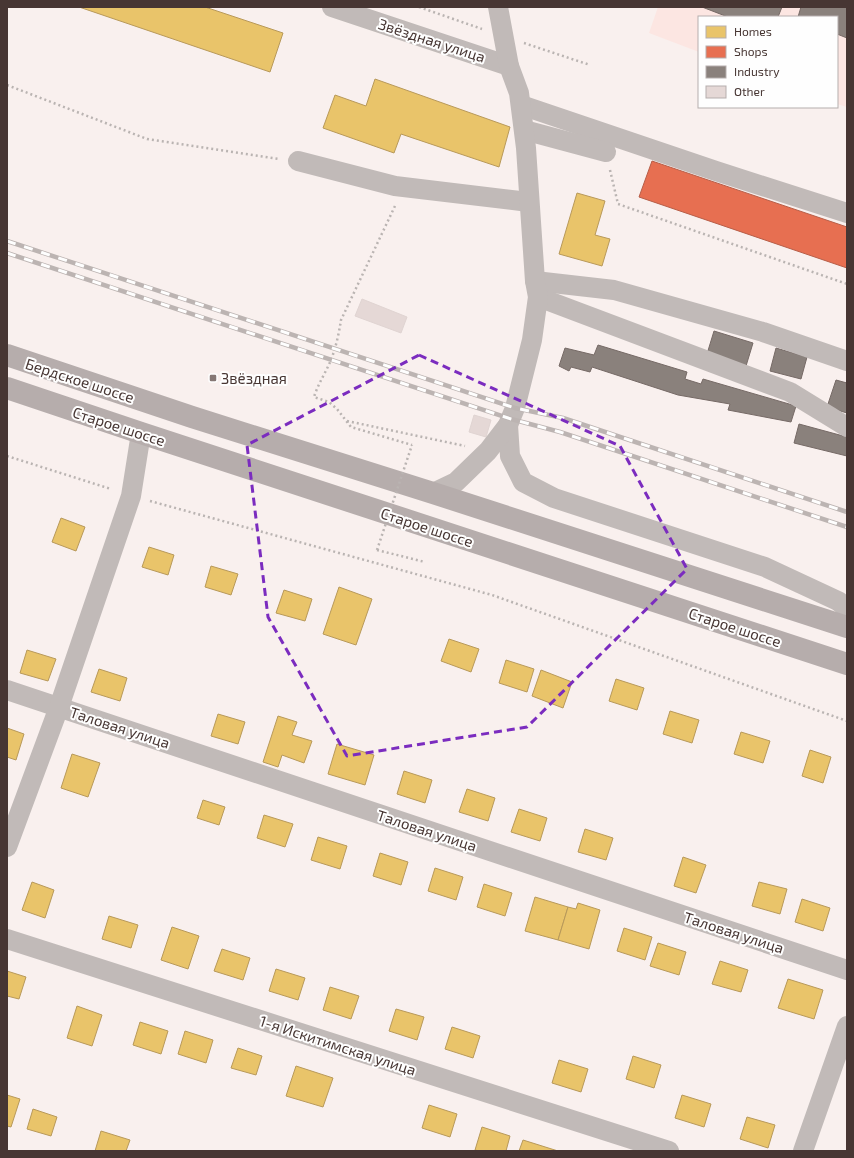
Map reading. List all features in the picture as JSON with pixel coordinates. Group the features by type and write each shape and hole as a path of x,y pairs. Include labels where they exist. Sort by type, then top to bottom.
{"highway":[{"name":"Бердское шоссе","path":"7,355 153,404"},
{"name":"Старое шоссе","path":"7,388 847,664"},
{"name":"Старое шоссе","path":"153,404 847,627"}],"street":[{"name":"Звёздная улица","path":"332,7 509,66"},
{"path":"433,493 456,482 488,451 508,425 515,408 532,340 537,289 524,130 519,93 509,66 498,7"},
{"path":"521,105 847,214"},
{"path":"524,130 606,152"},
{"path":"298,162 395,186 530,202"},
{"path":"537,289 614,290 763,332 847,361"},
{"path":"537,289 790,392 847,427"},
{"path":"508,425 510,456 523,482 554,498 765,567 838,601 847,608"},
{"path":"7,847 59,706 131,496 141,433"},
{"name":"Таловая улица","path":"7,690 59,706 847,970"},
{"name":"1-я Искитимская улица","path":"7,939 669,1151"},
{"path":"803,1151 847,1026"}],"path":[{"path":"7,85 147,139 298,162"},
{"path":"606,152 618,204 847,284"},
{"path":"404,187 341,320 335,350 314,397 328,402 337,409 351,427 412,445 377,550 425,562"},
{"path":"346,421 488,451"},
{"path":"7,456 131,496 492,595 847,721"}],"highlighted area":[{"path":"419,355 620,446 687,569 527,727 347,756 268,617 247,445"}],"shaded area":[{"path":"658,7 847,7 847,107 838,104 838,16 698,16 698,52 649,33"}],"building: Homes":[{"path":"79,7 205,7 283,33 270,72"},
{"path":"375,79 510,127 499,167 401,134 394,153 323,128 335,95 366,106"},
{"path":"577,193 605,201 595,235 610,239 602,266 559,254"},
{"path":"61,518 85,527 76,551 52,542"},
{"path":"149,547 174,555 168,575 142,567"},
{"path":"211,566 238,574 231,595 205,587"},
{"path":"339,587 372,599 356,645 323,634"},
{"path":"284,590 312,599 305,621 276,613"},
{"path":"449,639 479,649 471,672 441,661"},
{"path":"27,650 56,659 48,681 20,673"},
{"path":"506,660 534,669 527,692 499,683"},
{"path":"99,669 127,678 120,701 91,692"},
{"path":"541,670 572,682 563,708 532,696"},
{"path":"616,679 644,688 637,710 609,701"},
{"path":"670,711 699,720 692,743 663,734"},
{"path":"218,714 245,722 238,744 211,736"},
{"path":"278,716 297,722 292,735 312,741 304,763 282,755 278,767 263,762"},
{"path":"7,728 24,734 16,760 7,757"},
{"path":"741,732 770,741 763,763 734,754"},
{"path":"337,744 374,755 365,785 328,774"},
{"path":"810,750 831,757 823,783 802,776"},
{"path":"72,754 100,763 88,797 61,788"},
{"path":"404,771 432,780 425,803 397,794"},
{"path":"467,789 495,798 488,821 459,812"},
{"path":"203,800 225,807 219,825 197,818"},
{"path":"519,809 547,818 540,841 511,832"},
{"path":"264,815 293,824 285,847 257,838"},
{"path":"585,829 613,838 606,860 578,852"},
{"path":"318,837 347,846 340,869 311,860"},
{"path":"380,853 408,862 401,885 373,876"},
{"path":"683,857 706,865 696,893 674,886"},
{"path":"435,868 463,877 456,900 428,891"},
{"path":"32,882 54,890 45,918 22,910"},
{"path":"759,882 787,889 780,914 752,906"},
{"path":"484,884 512,893 505,916 477,907"},
{"path":"535,897 568,907 558,940 525,931"},
{"path":"802,899 830,908 823,931 795,922"},
{"path":"578,903 600,910 589,949 558,940 568,907 576,909"},
{"path":"109,916 138,925 131,948 102,939"},
{"path":"172,927 199,936 188,969 161,960"},
{"path":"624,928 652,937 645,960 617,951"},
{"path":"658,943 686,952 679,975 650,966"},
{"path":"222,949 250,958 243,980 214,971"},
{"path":"720,961 748,970 741,992 712,984"},
{"path":"276,969 305,978 298,1000 269,991"},
{"path":"7,971 26,977 19,999 7,996"},
{"path":"788,979 823,990 814,1019 778,1008"},
{"path":"330,987 359,996 351,1019 323,1010"},
{"path":"77,1006 102,1015 92,1046 67,1038"},
{"path":"396,1009 424,1017 417,1040 389,1031"},
{"path":"140,1022 168,1031 161,1054 133,1045"},
{"path":"452,1027 480,1036 473,1058 445,1049"},
{"path":"185,1031 213,1040 206,1063 178,1054"},
{"path":"238,1048 262,1056 256,1075 231,1068"},
{"path":"633,1056 661,1065 654,1088 626,1079"},
{"path":"559,1060 588,1069 581,1092 552,1083"},
{"path":"296,1066 333,1078 323,1107 286,1096"},
{"path":"7,1095 20,1099 11,1127 7,1126"},
{"path":"682,1095 711,1104 704,1127 675,1118"},
{"path":"429,1105 457,1114 450,1137 422,1128"},
{"path":"33,1109 57,1117 51,1136 27,1129"},
{"path":"747,1117 775,1125 768,1148 740,1139"},
{"path":"482,1127 510,1136 506,1151 475,1150"},
{"path":"101,1131 130,1140 126,1151 95,1151"},
{"path":"523,1140 558,1151 519,1151"}],"building: Shops":[{"path":"652,161 847,227 847,268 639,197"}],"building: Industry":[{"path":"702,7 782,7 778,16 725,16"},
{"path":"801,7 847,7 847,38 838,34 838,16 798,16"},
{"path":"714,331 753,343 746,366 707,354"},
{"path":"598,345 687,372 685,379 701,384 703,379 796,406 791,422 728,410 730,404 678,395 592,367 590,372 571,367 569,371 559,366 565,348 594,355"},
{"path":"776,348 807,357 801,379 770,371"},
{"path":"836,380 847,383 847,413 827,407"},
{"path":"799,424 847,437 847,456 794,443"}],"building: Other":[{"path":"362,299 407,317 401,333 355,316"},
{"path":"474,415 491,420 486,437 469,432"}],"railway":[{"path":"7,241 515,408 563,418 847,512"},
{"path":"7,253 511,419 560,432 847,527"}],"place":[{"name":"Звёздная","path":"213,378"}]}
